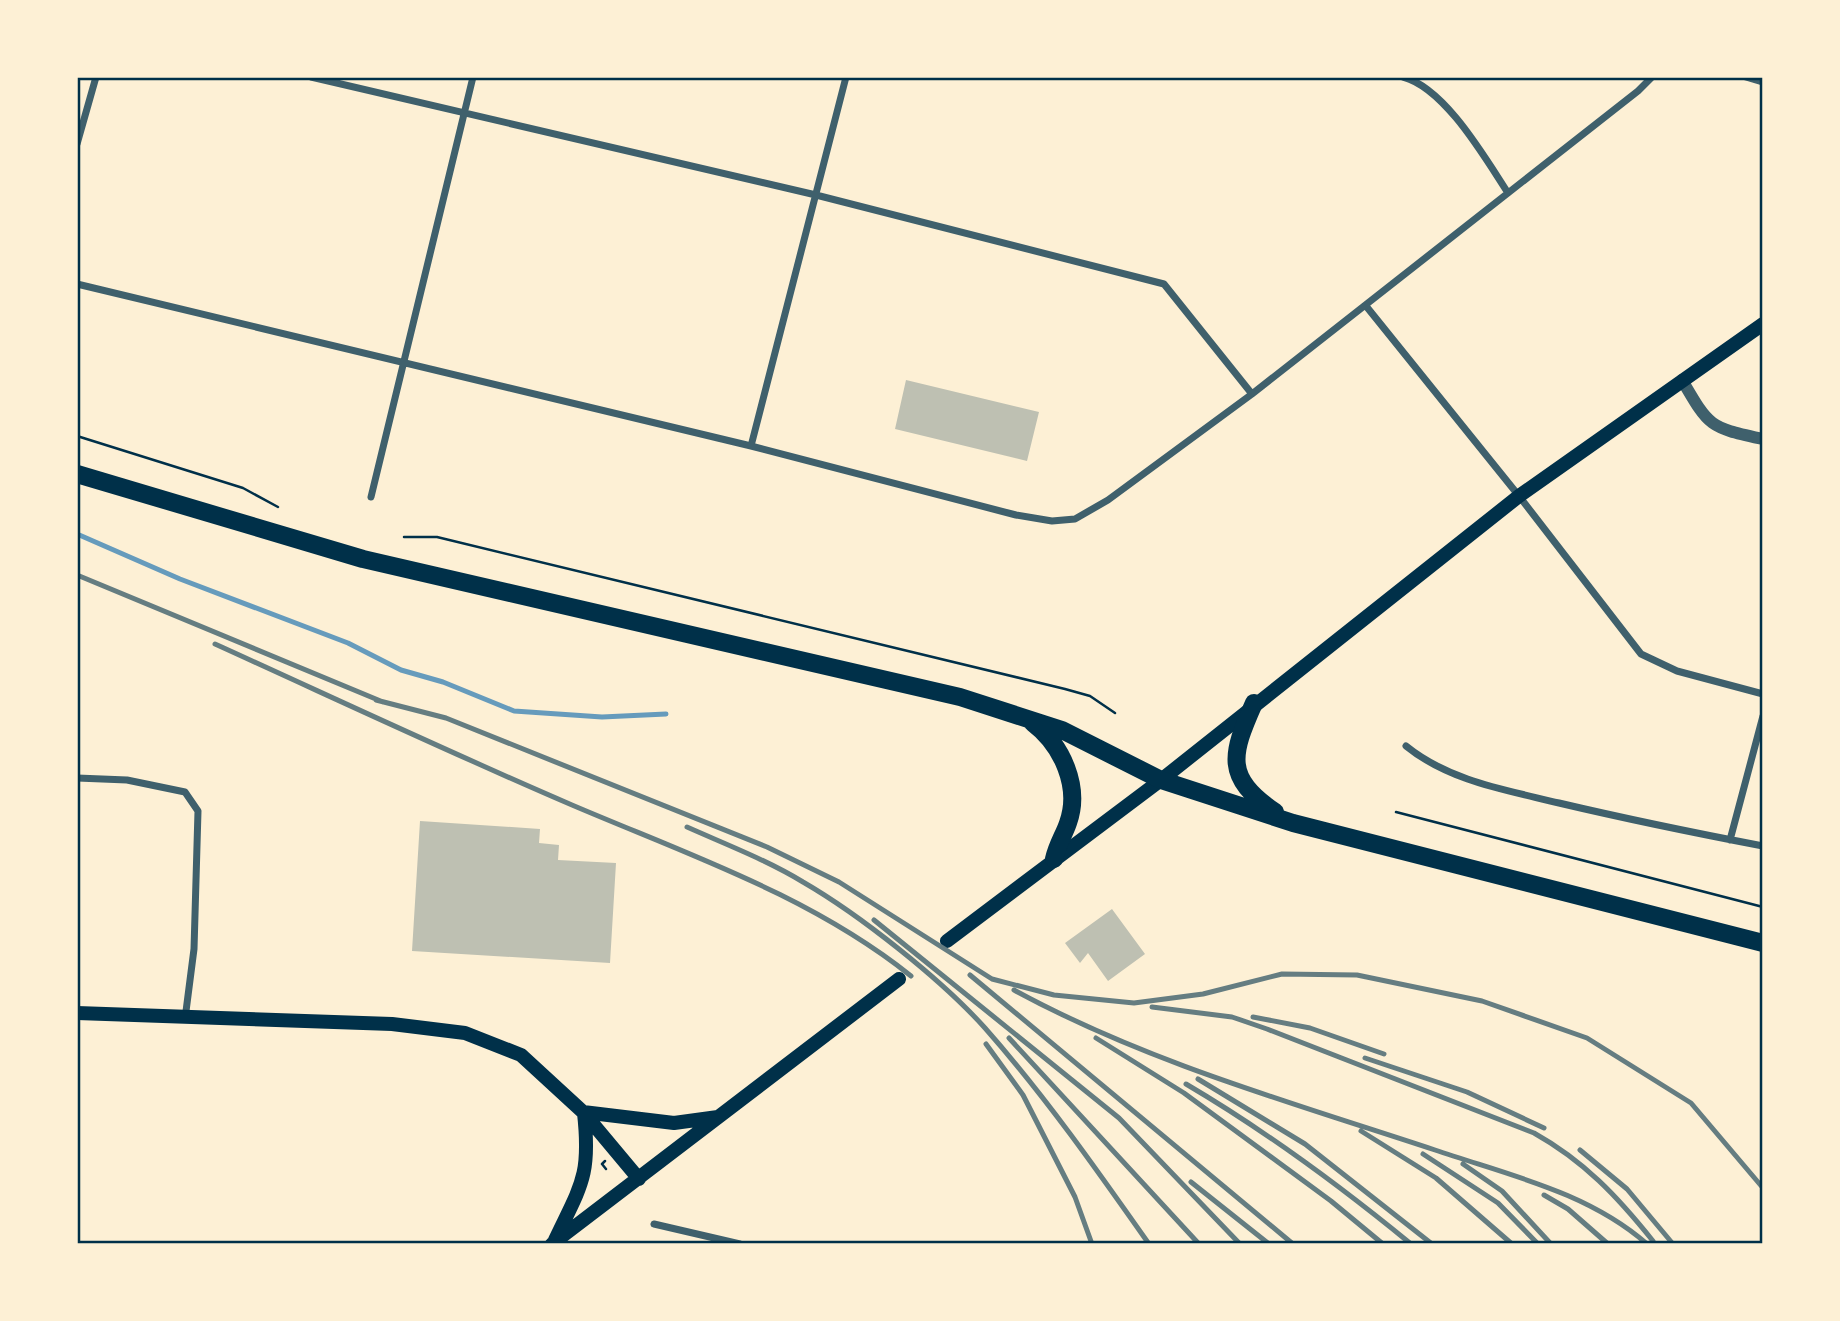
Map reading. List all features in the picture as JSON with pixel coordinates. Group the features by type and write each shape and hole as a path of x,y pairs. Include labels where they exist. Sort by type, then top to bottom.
{"highway":[{"path":"77,474 363,559 933,691 1062,730 1161,780 1293,823 1763,943"},
{"path":"1254,703 1238,737 1235,754 1242,781 1259,802 1293,823"},
{"path":"1027,719 1044,732 1063,759 1072,792 1068,824 1058,841 1054,859"}],"main road":[{"path":"947,941 1161,780 1254,703 1519,496 1763,324"},
{"path":"553,1243 899,979"},
{"path":"77,1013 185,1019 392,1024 465,1033 521,1055 583,1112 639,1179"},
{"path":"583,1112 674,1124 720,1117"},
{"path":"553,1243 585,1174 588,1159 583,1112"}],"street":[{"path":"77,144 96,77"},
{"path":"311,77 463,115 816,195 1164,284 1252,394"},
{"path":"371,497 473,77"},
{"path":"751,446 846,77"},
{"path":"1402,77 1412,79 1442,104 1469,132 1507,193"},
{"path":"77,284 751,446 1016,515 1052,521 1075,519 1108,500 1252,394 1652,77"},
{"path":"1366,306 1519,496 1641,654 1677,671 1763,694"},
{"path":"1682,380 1709,422 1727,430 1763,439"},
{"path":"1730,840 1763,716"},
{"path":"1406,746 1428,764 1468,779 1632,820 1763,846"},
{"path":"77,778 127,780 185,792 198,811 194,949 185,1019"},
{"path":"654,1224 740,1244"}],"lane":[{"path":"1743,77 1763,83"}],"path":[{"path":"77,436 243,488 278,507"},
{"path":"404,537 437,537 1052,685 1090,696 1115,713"},
{"path":"1396,812 1763,907"},
{"path":"605,1161 602,1164 606,1169"}],"building":[{"path":"906,380 1039,412 1027,461 895,429"},
{"path":"420,821 540,829 539,843 559,845 558,860 616,863 610,963 412,951"},
{"path":"1112,909 1145,954 1108,981 1088,953 1080,963 1065,943"}],"waterway":[{"path":"77,534 180,579 348,643 401,670 443,682 514,711 602,717 666,714"}],"railway":[{"path":"77,575 383,702"},
{"path":"215,644 527,786 748,879 832,923 911,976"},
{"path":"376,700 446,718 767,847 839,882 992,979 1054,995 1134,1003 1203,994 1282,974 1357,975 1482,1001 1587,1038 1691,1103 1763,1188"},
{"path":"687,827 803,882 899,949 946,989 985,1028 1029,1080 1149,1244"},
{"path":"874,920 1119,1118 1240,1244"},
{"path":"970,975 1293,1244"},
{"path":"1014,990 1064,1016 1168,1060 1274,1098 1546,1187 1599,1211 1647,1244"},
{"path":"1152,1007 1232,1017 1534,1133 1569,1155 1599,1181 1653,1241"},
{"path":"1253,1017 1310,1028 1384,1054"},
{"path":"1009,1038 1199,1244"},
{"path":"1096,1038 1184,1093 1331,1201 1383,1244"},
{"path":"986,1044 1023,1095 1075,1197 1092,1244"},
{"path":"1365,1058 1467,1092 1544,1128"},
{"path":"1198,1079 1305,1144 1432,1244"},
{"path":"1186,1084 1302,1160 1411,1244"},
{"path":"1361,1131 1436,1178 1512,1244"},
{"path":"1580,1150 1627,1189 1673,1244"},
{"path":"1423,1154 1498,1203 1538,1244"},
{"path":"1463,1164 1502,1191 1551,1244"},
{"path":"1191,1182 1269,1244"},
{"path":"1544,1195 1568,1209 1608,1244"}]}
